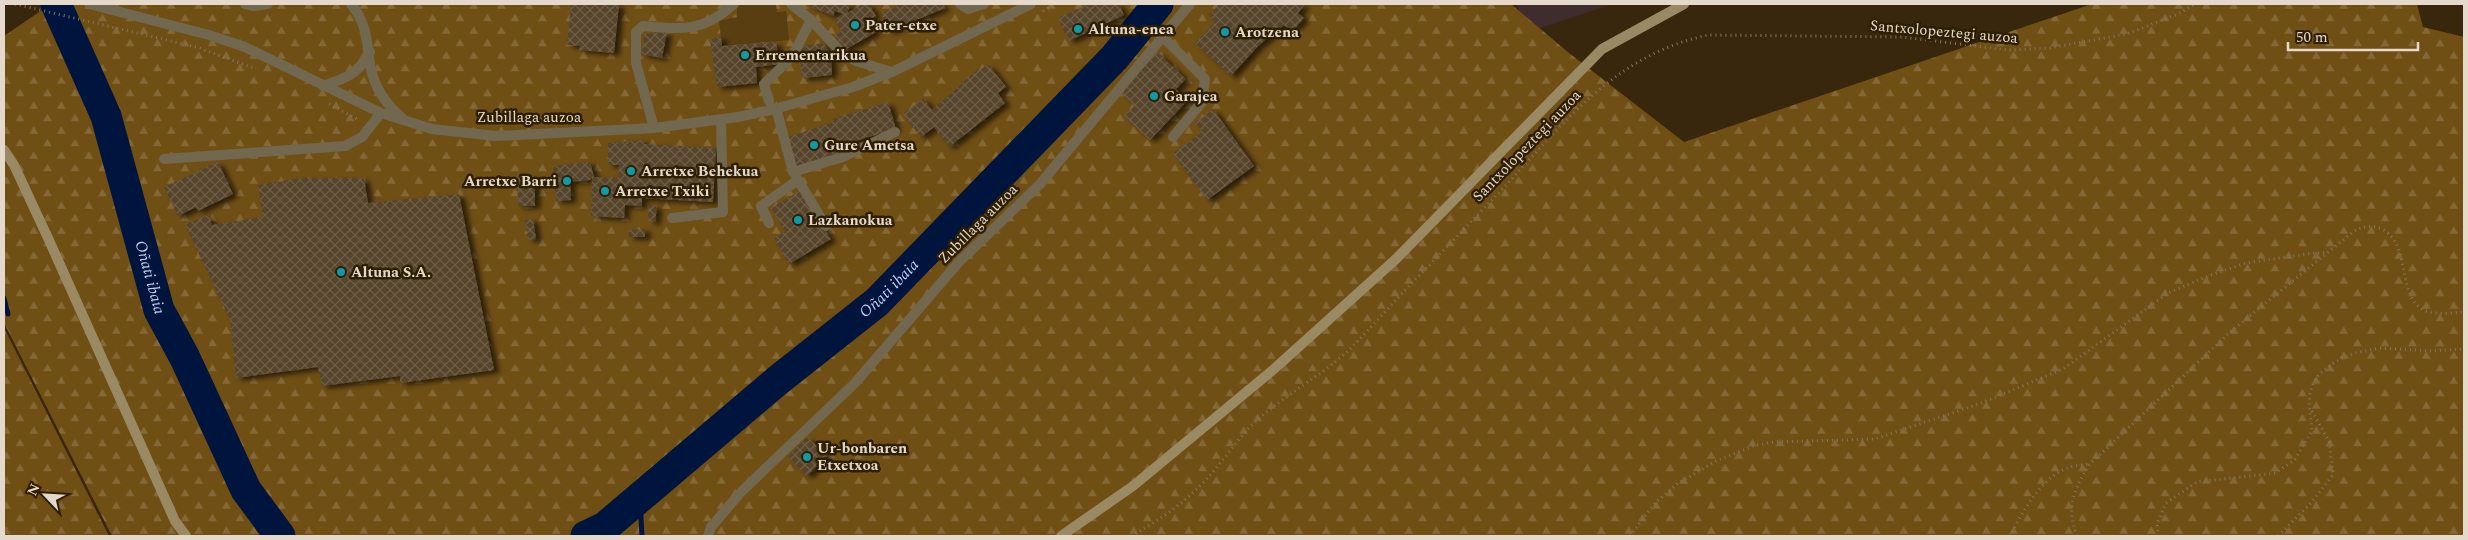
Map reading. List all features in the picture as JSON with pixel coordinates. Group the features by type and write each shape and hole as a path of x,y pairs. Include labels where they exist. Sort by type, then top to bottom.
{"main road":[{"path":"1061,536 1133,486 1281,362 1396,259 1602,49 1684,4"},
{"path":"4,150 14,165 48,238 175,521 186,536"}],"street":[{"name":"Zubillaga auzoa","path":"89,4 209,35 245,47 380,113 432,129 496,136 654,128 721,120 773,105 846,89 892,72 1031,4"},
{"path":"245,4 254,6 268,4"},
{"name":"Zubillaga auzoa","path":"351,4 365,27 372,70 378,87 388,106 405,121"},
{"path":"654,128 636,63 636,32 643,26 687,28 703,26 734,4"},
{"path":"791,4 811,20 840,52 856,61 892,72"},
{"path":"960,4 968,9 984,4"},
{"name":"Zubillaga auzoa","path":"708,536 711,527 741,492 855,383 958,263 1040,184 1190,4"},
{"path":"811,20 792,57 764,84 773,105 796,176 826,226"},
{"path":"1164,37 1205,79 1202,102 1173,136"},
{"path":"323,86 347,78 362,65 370,51"},
{"path":"164,159 345,146 362,137 380,113"},
{"path":"672,218 723,212 721,120"},
{"path":"769,223 761,206 796,176 895,132"}],"path":[{"path":"15,4 196,47 259,70"},
{"name":"Santxolopeztegi auzoa","path":"1131,536 1167,516 1201,485 1231,447 1270,409 1310,382 1347,351 1506,185 1576,108 1598,89 1656,52 1680,41 1708,35 1902,37 2008,50 2049,48 2127,34 2178,14 2195,4"},
{"path":"323,101 355,118 372,124"},
{"path":"2077,536 2071,520 2071,504 2078,482 2090,464 2229,333 2327,253 2361,228 2369,226 2387,231 2394,238 2399,249 2409,289 2418,305 2426,310 2437,313 2464,312"},
{"path":"1630,536 1655,503 1677,484 1716,462 1753,446 1773,442 1875,439 1979,404 2063,369 2168,294 2211,275 2246,263 2313,252 2327,253"},
{"path":"2158,536 2157,524 2166,504 2197,482 2276,473 2295,459 2312,431 2309,405 2310,393 2319,374 2335,362 2355,353 2380,348 2431,351 2464,348"},
{"path":"2278,536 2310,504 2333,475 2329,441 2309,405"},
{"path":"2010,536 2032,499 2049,479 2070,466 2090,464"}],"shaded area":[{"path":"776,4 777,12 786,11 789,40 722,46 719,21 737,17 737,5"},
{"path":"1517,4 1613,4 1525,33"}],"green space":[{"path":"51,4 1511,4 1569,53 1684,142 2092,4 2417,4 2423,27 2464,37 2464,536 112,536 4,323 4,36"},
{"path":"4,328 109,536 4,536"}],"building":[{"path":"571,4 619,4 614,53 579,50 580,46 567,45"},
{"name":"Pater-etxe","path":"805,4 851,4 847,13 863,4 869,4 876,16 869,20 876,32 843,51 834,35 841,31 835,20 843,14 835,11 833,16"},
{"path":"902,4 943,4 945,8 888,32 881,13"},
{"name":"Altuna-enea","path":"1089,4 1119,4 1124,15 1069,41 1058,18"},
{"path":"1216,4 1305,4 1298,13 1304,18 1292,32 1284,25 1259,45 1231,76 1195,43 1215,22 1209,15 1218,6"},
{"path":"667,32 662,58 641,54 645,34"},
{"name":"Errementarikua","path":"721,37 722,46 776,42 780,64 756,67 757,83 717,87 710,39"},
{"path":"823,43 831,55 832,75 802,78 799,47"},
{"name":"Garajea","path":"1157,52 1186,79 1176,89 1188,100 1150,140 1124,116 1134,105 1120,92"},
{"path":"989,65 1006,87 998,93 1005,103 949,147 934,127 921,137 903,114 923,98 932,110 977,70"},
{"path":"888,102 896,129 845,144 847,152 794,168 785,138 834,122 833,119"},
{"path":"1213,109 1254,166 1207,200 1173,153 1202,132 1195,122"},
{"path":"643,140 644,144 716,148 713,202 642,198 642,206 625,205 624,218 591,216 592,177 590,180 570,182 571,200 556,201 553,166 590,162 594,177 618,178 619,165 608,165 608,143"},
{"path":"218,162 233,194 198,211 196,207 178,216 164,187"},
{"path":"517,176 535,176 535,206 518,206"},
{"name":"Altuna S.A.","path":"302,178 364,178 368,203 459,194 494,370 400,383 400,376 322,386 318,367 236,378 230,320 185,224 208,215 212,225 263,217 258,185"},
{"name":"Lazkanokua","path":"801,190 831,239 789,264 774,238 785,231 771,208"},
{"path":"649,205 657,206 655,222 650,222 648,217"},
{"path":"533,219 536,239 528,240 525,220"},
{"path":"645,229 645,237 629,237 628,230"},
{"name":"Ur-bonbaren Etxetxoa","path":"807,437 827,456 807,476 788,457"}],"waterway":[{"name":"Oñati ibaia","path":"56,4 106,116 159,310 185,358 246,490 280,536"},
{"name":"Oñati ibaia","path":"586,536 605,527 777,381 877,302 1114,58 1158,4"},
{"path":"4,298 8,314"},
{"path":"640,498 642,536"}],"place":[{"name":"Pater-etxe","path":"855,25"},
{"name":"Altuna-enea","path":"1078,29"},
{"name":"Arotzena","path":"1225,32"},
{"name":"Errementarikua","path":"745,55"},
{"name":"Garajea","path":"1154,96"},
{"name":"Gure Ametsa","path":"814,145"},
{"name":"Arretxe Behekua","path":"631,171"},
{"name":"Arretxe Barri","path":"567,181"},
{"name":"Arretxe Txiki","path":"605,191"},
{"name":"Lazkanokua","path":"798,220"},
{"name":"Altuna S.A.","path":"341,272"},
{"name":"Ur-bonbaren Etxetxoa","path":"807,457"}]}
